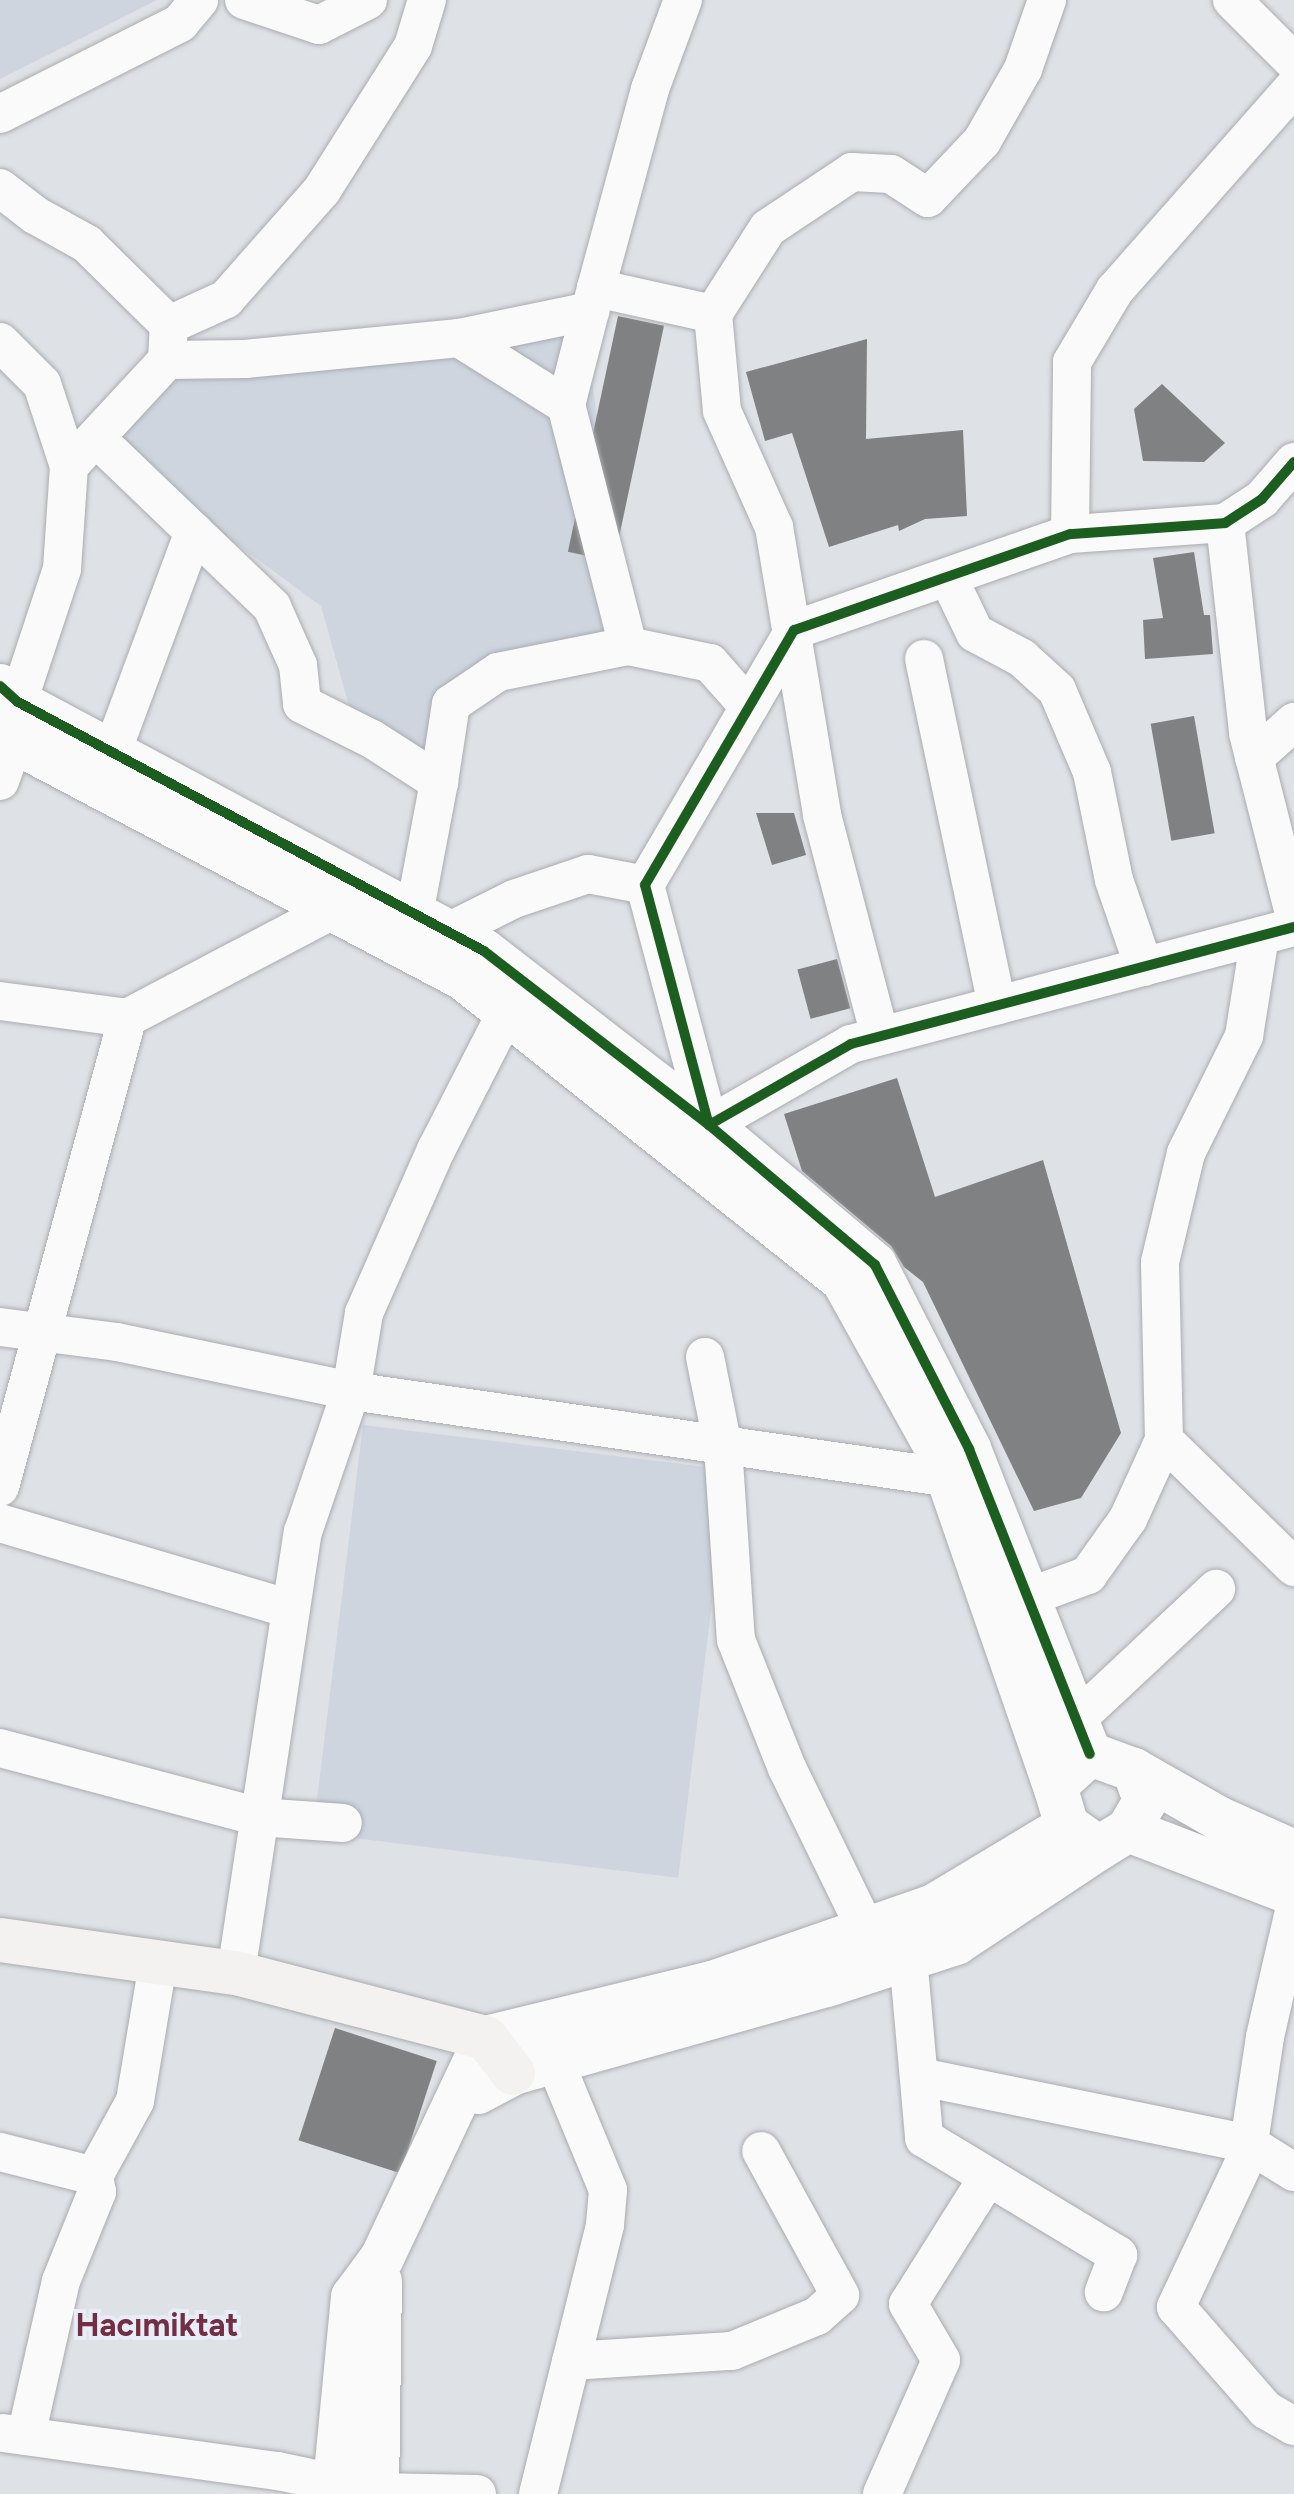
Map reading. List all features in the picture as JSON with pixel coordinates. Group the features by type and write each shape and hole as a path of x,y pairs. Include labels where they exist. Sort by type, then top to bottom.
{"main road":[{"path":"0,1940 236,1973 486,2038 513,2073"}],"street":[{"path":"0,114 180,23 199,0"},
{"path":"244,0 319,25 368,0"},
{"path":"69,466 96,438 168,343 226,299 322,190 413,46 427,0"},
{"path":"628,646 566,405 650,89 683,0"},
{"path":"880,1036 822,815 794,630 774,527 722,411 713,314 768,228 852,172 891,174 928,198 982,141 1023,69 1047,0"},
{"path":"1070,534 1072,362 1115,290 1294,83 1232,0"},
{"path":"0,188 35,215 87,244 168,343 245,359 459,338 593,300 713,314"},
{"path":"459,338 566,405"},
{"path":"0,342 42,384 69,466 62,569 6,729"},
{"path":"96,438 272,607 298,665 302,704 372,739 439,782"},
{"path":"709,1125 645,885 794,630 1070,534 1225,523 1262,499 1294,462"},
{"path":"1225,523 1254,758 1294,914"},
{"path":"112,752 194,532"},
{"path":"948,577 975,633 1022,658 1057,690 1092,772 1114,880 1144,967"},
{"path":"431,923 439,782 451,704 498,672 628,646 710,663 749,707"},
{"path":"924,659 997,1005"},
{"path":"1254,758 1294,722"},
{"path":"6,729 112,752 484,951 709,1125 875,1265 969,1449 1011,1602 1087,1823"},
{"path":"6,729 333,910 463,978 843,1280 950,1478 1083,1737 1087,1823"},
{"path":"431,923 588,874 645,885"},
{"path":"0,1001 127,1018 333,910"},
{"path":"709,1125 851,1044 1277,932"},
{"path":"1011,1602 1088,1575 1128,1519 1164,1440 1160,1262 1186,1153 1244,1036 1277,932"},
{"path":"236,1973 303,1532 351,1391 364,1313 436,1150 506,1013"},
{"path":"0,1487 127,1018"},
{"path":"0,1327 117,1342 351,1391 950,1478"},
{"path":"705,1357 723,1446 736,1640 787,1768 866,1930"},
{"path":"1164,1440 1294,1567"},
{"path":"0,1523 291,1609"},
{"path":"1083,1737 1216,1589"},
{"path":"1083,1737 1218,1818 1294,1852"},
{"path":"0,1748 259,1817 343,1823"},
{"path":"356,2491 382,2258 486,2038 712,1983 934,1906 1087,1823 1145,1801 1134,1770"},
{"path":"1087,1823 1294,1894"},
{"path":"446,2118 482,2089 513,2073 827,1985 956,1943 1087,1823"},
{"path":"1294,1911 1265,2037 1249,2144 1176,2307 1266,2410 1294,2426"},
{"path":"908,1957 924,2138 1118,2255 1104,2292"},
{"path":"158,1963 135,2101 94,2176 97,2192 61,2281 13,2434 356,2491 477,2494"},
{"path":"538,2494 605,2225 608,2190 555,2062"},
{"path":"921,2077 1249,2144 1294,2172"},
{"path":"571,2361 732,2351 817,2316 840,2295 761,2151"},
{"path":"0,2152 94,2176"},
{"path":"882,2494 941,2360 908,2304 988,2177"}],"shaded area":[{"path":"0,0 157,0 0,79"},
{"path":"585,329 628,646 451,704 439,782 356,731 321,606 111,452 167,360"},
{"path":"363,1425 728,1470 678,1878 313,1833"}],"building":[{"path":"618,316 664,326 614,562 568,552"},
{"path":"867,339 866,439 963,430 967,516 925,519 899,531 898,525 829,547 792,433 765,441 746,372"},
{"path":"1162,384 1225,443 1204,462 1143,461 1134,409"},
{"path":"1194,552 1204,615 1210,615 1213,654 1145,659 1143,620 1163,618 1153,558"},
{"path":"1194,716 1215,833 1171,841 1151,724"},
{"path":"756,813 794,813 806,855 772,865"},
{"path":"837,959 850,1008 811,1019 797,970"},
{"path":"897,1078 935,1197 1043,1160 1121,1433 1081,1498 1034,1511 923,1282 904,1267 891,1246 802,1171 784,1114"},
{"path":"335,2028 437,2061 400,2173 299,2140"}],"cycle path":[{"path":"1294,462 1262,499 1225,523 1070,534 794,630 645,885 709,1125 851,1044 1294,927"},
{"path":"0,686 18,702 484,951 709,1125 875,1265 969,1449 1090,1754"}],"district":[{"name":"Hacımiktat","path":"157,2325"}]}
